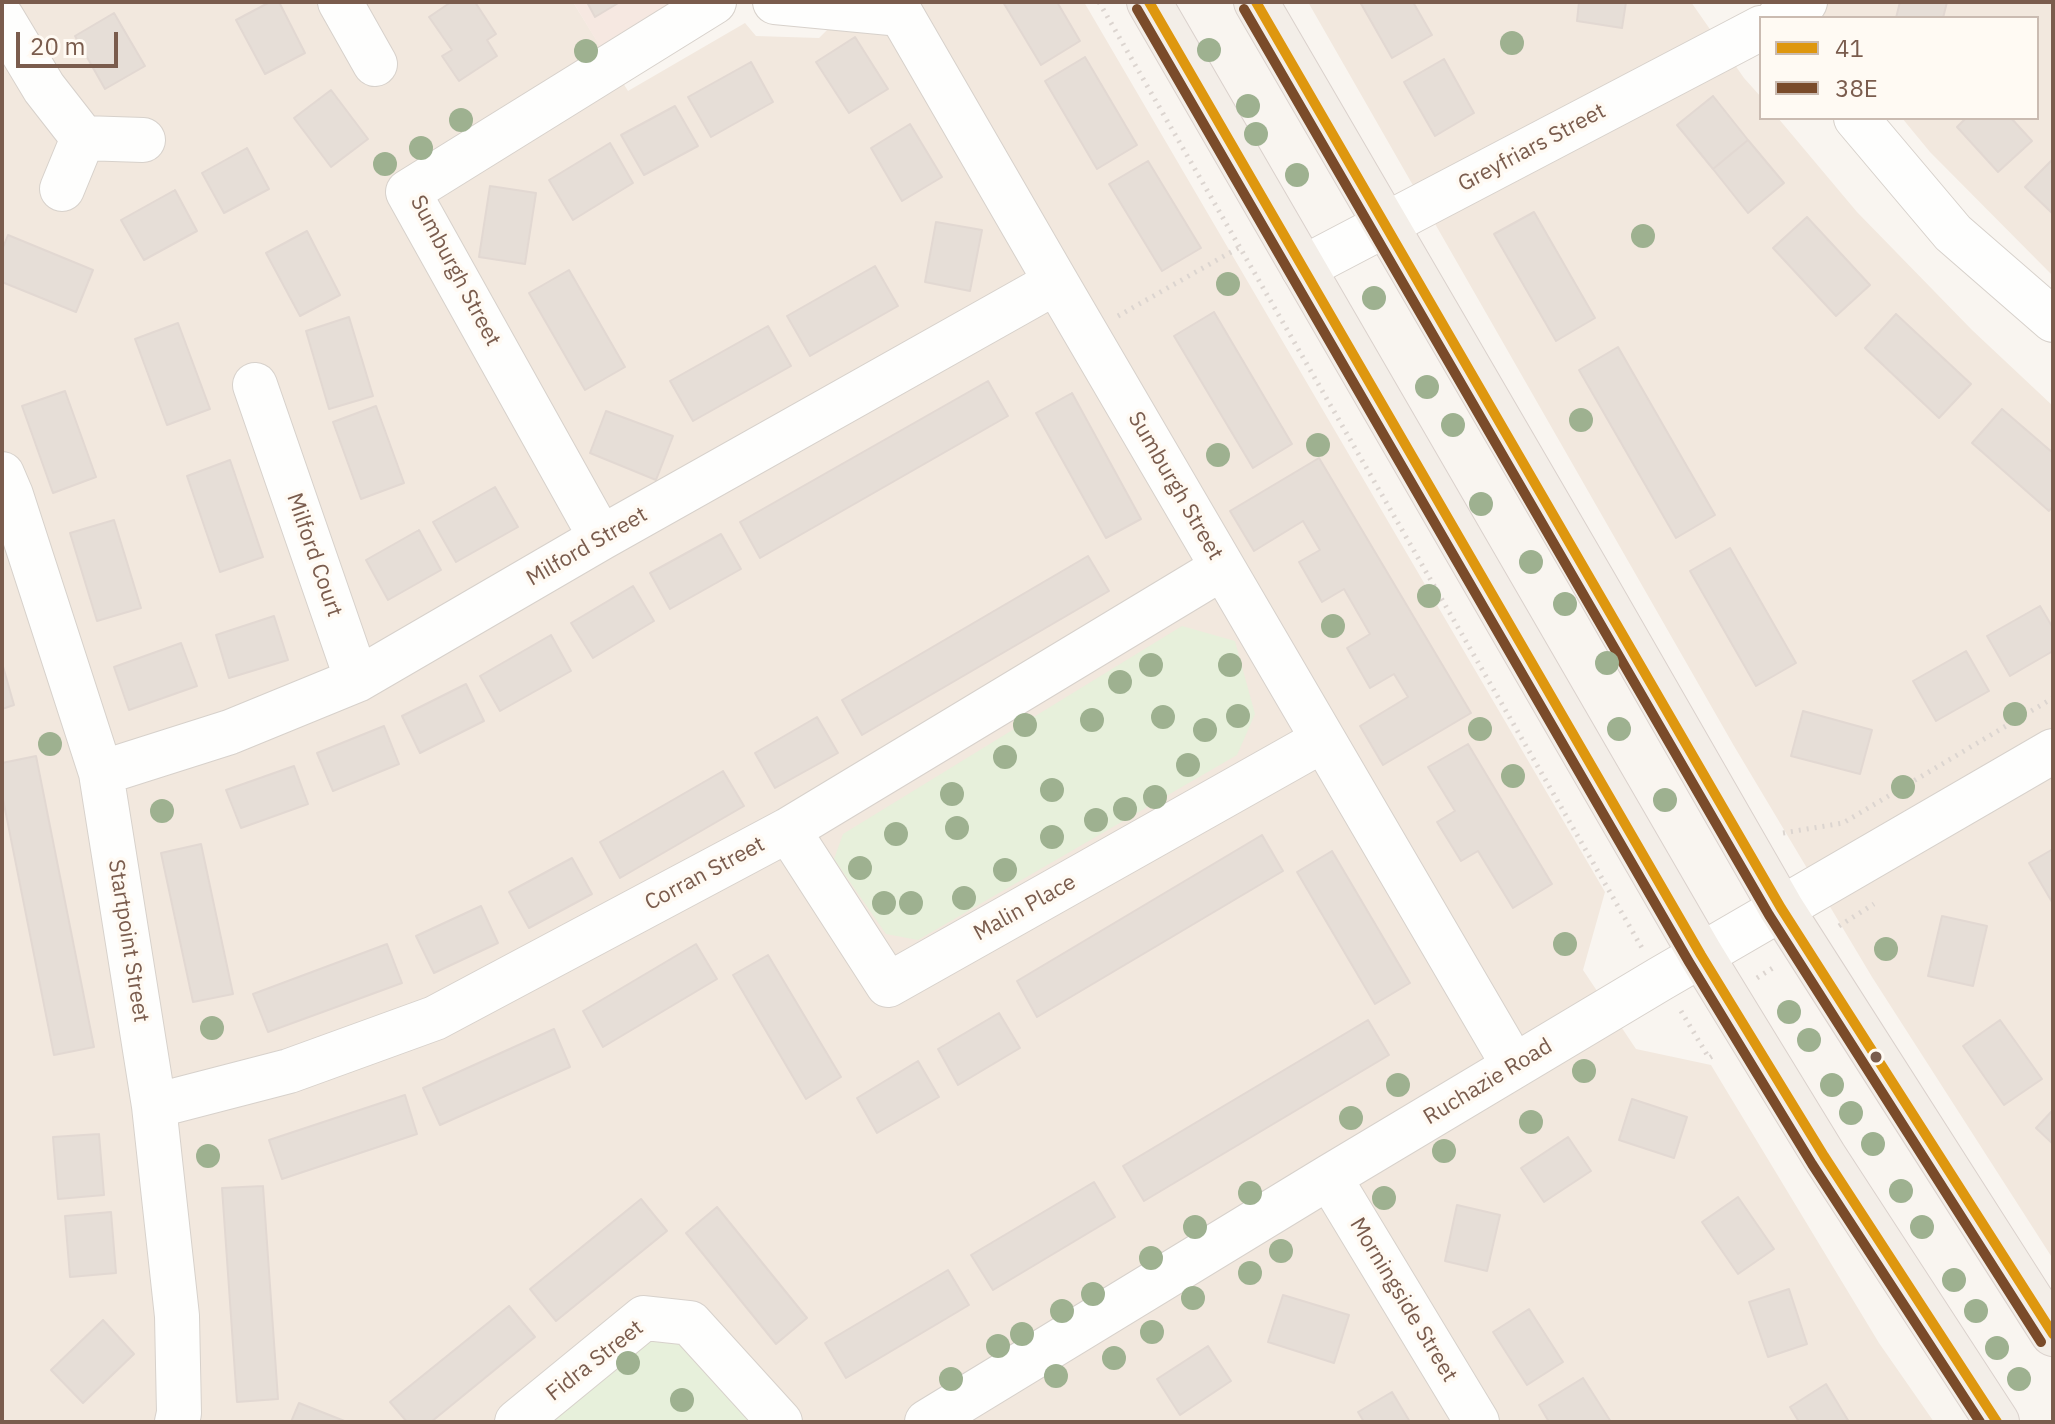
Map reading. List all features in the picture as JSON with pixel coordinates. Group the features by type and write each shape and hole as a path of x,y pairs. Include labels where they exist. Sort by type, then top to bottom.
{"main road":[{"path":"1149,2 1701,955 1832,1169 1997,1422"},
{"path":"1256,2 1781,908 2053,1334"}],"street":[{"path":"340,2 375,64"},
{"name":"Sumburgh Street","path":"601,538 408,192 714,2"},
{"name":"Sumburgh Street","path":"775,2 901,14 1514,1066"},
{"path":"1780,16 1805,2"},
{"path":"2,18 44,88 83,138"},
{"name":"Greyfriars Street","path":"1303,268 1759,29"},
{"path":"1858,120 1953,233 2053,320"},
{"path":"83,138 143,140"},
{"path":"62,189 83,138"},
{"name":"Milford Street","path":"101,773 230,732 357,680 601,538 1056,282"},
{"name":"Milford Court","path":"255,385 254,437 357,680"},
{"name":"Startpoint Street","path":"2,474 101,773 154,1106 177,1316 177,1422"},
{"name":"Corran Street","path":"154,1106 289,1071 435,1018 788,830 1222,568"},
{"name":"Malin Place","path":"788,830 888,985 1323,740"},
{"name":"Ruchazie Road","path":"928,1422 1514,1066 2053,751"},
{"name":"Morningside Street","path":"1329,1177 1477,1422"},
{"name":"Fidra Street","path":"517,1422 644,1318 690,1323 780,1422"}],"path":[{"path":"1099,2 1660,979"},
{"path":"1086,334 1240,247"},
{"path":"1782,833 1843,823 2053,698"}],"shaded area":[{"path":"2,2 573,2 628,91 745,23 756,36 819,38 833,24 890,2 1084,2 1605,892 1583,970 1636,1049 1711,1065 1879,1343 1934,1422 2,1422"},
{"path":"573,2 695,2 602,50"},
{"path":"1308,2 1691,2 1759,95 1759,120 1780,120 1857,212 1972,330 2053,406 2053,1259 1872,977 1734,746"},
{"path":"1809,2 2053,2 2053,276 1930,152 1904,120 2039,120 2039,16 1819,16"}],"green space":[{"path":"1182,626 1235,641 1255,714 1237,755 918,940 886,934 834,859 843,834"},
{"path":"646,1341 684,1344 754,1422 552,1422"}],"building":[{"path":"270,2 279,2 305,53 265,74 236,20"},
{"path":"451,2 475,2 496,34 487,40 497,56 459,81 442,56 452,50 429,17"},
{"path":"587,2 620,2 595,17"},
{"path":"1003,2 1057,2 1080,41 1041,65"},
{"path":"1360,2 1413,2 1432,35 1392,58"},
{"path":"1579,2 1626,2 1622,28 1577,21"},
{"path":"1900,2 1947,2 1944,16 1896,16"},
{"path":"114,13 145,66 105,89 75,36"},
{"path":"855,37 888,89 849,113 816,62"},
{"path":"1085,57 1137,145 1097,169 1045,81"},
{"path":"1444,59 1474,113 1435,136 1404,82"},
{"path":"751,62 773,102 711,137 688,97"},
{"path":"331,90 368,139 331,167 294,118"},
{"path":"1713,96 1748,140 1713,169 1677,125"},
{"path":"675,106 698,146 644,175 621,135"},
{"path":"1964,120 2013,120 2032,141 1998,172 1957,127"},
{"path":"910,124 942,177 902,201 871,148"},
{"path":"1748,140 1784,183 1748,213 1713,169"},
{"path":"610,143 633,183 573,220 549,180"},
{"path":"247,148 269,189 224,213 202,173"},
{"path":"2053,159 2053,214 2025,187"},
{"path":"1148,161 1201,248 1162,271 1109,184"},
{"path":"490,186 536,193 525,264 479,257"},
{"path":"175,190 197,231 144,260 121,220"},
{"path":"1534,212 1595,318 1556,341 1494,234"},
{"path":"1807,217 1870,285 1836,316 1773,248"},
{"path":"936,222 982,230 970,291 925,282"},
{"path":"307,231 340,295 300,316 266,253"},
{"path":"8,235 93,270 76,312 2,282 2,250"},
{"path":"875,266 898,306 810,356 787,316"},
{"path":"569,270 625,367 585,390 529,293"},
{"path":"1214,312 1292,444 1253,468 1174,336"},
{"path":"1896,314 1971,384 1939,418 1865,348"},
{"path":"349,317 373,396 329,409 306,331"},
{"path":"178,323 210,409 167,425 135,339"},
{"path":"768,326 791,366 693,421 670,381"},
{"path":"1618,347 1715,515 1676,538 1579,370"},
{"path":"988,381 1008,416 760,558 740,522"},
{"path":"65,391 96,477 53,493 22,406"},
{"path":"1072,393 1141,519 1106,538 1036,413"},
{"path":"376,406 404,483 361,499 333,422"},
{"path":"2002,409 2053,453 2053,506 2049,511 1972,443"},
{"path":"606,411 673,436 656,480 590,453"},
{"path":"1319,458 1471,713 1383,765 1360,726 1408,697 1394,674 1370,688 1347,648 1370,634 1344,589 1322,602 1299,562 1320,550 1303,521 1254,551 1230,511"},
{"path":"230,460 263,557 220,572 187,476"},
{"path":"495,487 518,527 456,562 433,522"},
{"path":"114,520 141,608 97,621 70,533"},
{"path":"419,530 441,570 388,600 366,560"},
{"path":"721,534 741,569 670,609 650,573"},
{"path":"1730,548 1796,663 1756,686 1690,571"},
{"path":"1088,556 1109,591 862,735 842,700"},
{"path":"633,586 654,621 593,658 571,623"},
{"path":"2040,606 2053,628 2053,651 2010,676 1987,636"},
{"path":"274,616 288,660 229,678 216,635"},
{"path":"551,635 571,671 500,711 480,676"},
{"path":"181,643 197,686 129,710 114,667"},
{"path":"1966,651 1989,691 1936,721 1913,681"},
{"path":"2,663 14,705 2,709"},
{"path":"466,684 484,721 420,753 402,716"},
{"path":"1803,711 1872,730 1860,774 1791,756"},
{"path":"817,717 838,753 775,788 755,753"},
{"path":"384,726 399,764 333,791 317,753"},
{"path":"1468,744 1552,884 1513,908 1478,851 1461,861 1437,822 1455,811 1428,767"},
{"path":"36,756 94,1047 54,1055 2,794 2,763"},
{"path":"294,766 308,804 241,828 226,790"},
{"path":"723,771 744,806 620,878 600,842"},
{"path":"1262,835 1283,871 1037,1017 1017,981"},
{"path":"201,844 233,994 193,1002 161,853"},
{"path":"2053,849 2053,902 2052,902 2029,863"},
{"path":"1332,851 1410,983 1375,1004 1297,872"},
{"path":"572,858 592,894 529,928 509,892"},
{"path":"481,906 498,943 434,973 416,936"},
{"path":"1942,916 1987,926 1973,986 1928,976"},
{"path":"387,944 402,983 268,1032 253,994"},
{"path":"696,944 717,979 603,1047 583,1011"},
{"path":"768,955 841,1077 806,1099 733,975"},
{"path":"999,1013 1020,1048 958,1085 938,1049"},
{"path":"1368,1020 1389,1055 1144,1201 1123,1166"},
{"path":"2000,1020 2042,1079 2004,1105 1963,1046"},
{"path":"554,1029 570,1067 440,1125 423,1088"},
{"path":"918,1061 939,1097 877,1133 857,1098"},
{"path":"405,1095 417,1134 282,1179 269,1140"},
{"path":"1632,1099 1687,1117 1674,1158 1619,1140"},
{"path":"2053,1110 2053,1144 2036,1128"},
{"path":"99,1134 104,1195 58,1199 53,1137"},
{"path":"1568,1137 1591,1171 1544,1202 1521,1168"},
{"path":"1094,1182 1115,1217 993,1290 971,1255"},
{"path":"263,1186 278,1399 237,1402 222,1188"},
{"path":"1738,1197 1774,1249 1738,1274 1702,1222"},
{"path":"641,1199 667,1231 556,1321 530,1289"},
{"path":"1457,1205 1500,1215 1487,1271 1445,1261"},
{"path":"717,1207 807,1318 776,1344 686,1233"},
{"path":"111,1212 116,1273 70,1277 65,1216"},
{"path":"948,1270 969,1305 846,1378 825,1343"},
{"path":"1789,1289 1807,1344 1768,1357 1749,1302"},
{"path":"1283,1295 1349,1315 1334,1363 1268,1342"},
{"path":"509,1306 535,1337 431,1422 407,1422 390,1402"},
{"path":"1529,1309 1563,1362 1527,1385 1493,1332"},
{"path":"103,1320 134,1354 83,1403 51,1370"},
{"path":"1208,1346 1231,1381 1180,1415 1157,1379"},
{"path":"1583,1378 1611,1422 1549,1422 1539,1405"},
{"path":"1826,1384 1849,1422 1799,1422 1790,1407"},
{"path":"1392,1392 1410,1422 1364,1422 1358,1412"},
{"path":"299,1403 347,1422 291,1422"}],"transit line":[{"name":"41","path":"1149,2 1701,955 1824,1156 1997,1422"},
{"name":"41","path":"1256,2 1781,908 2053,1334"},
{"name":"38E","path":"1137,9 1689,962 1812,1164 1980,1422"},
{"name":"38E","path":"1244,9 1769,915 2041,1342"}]}
